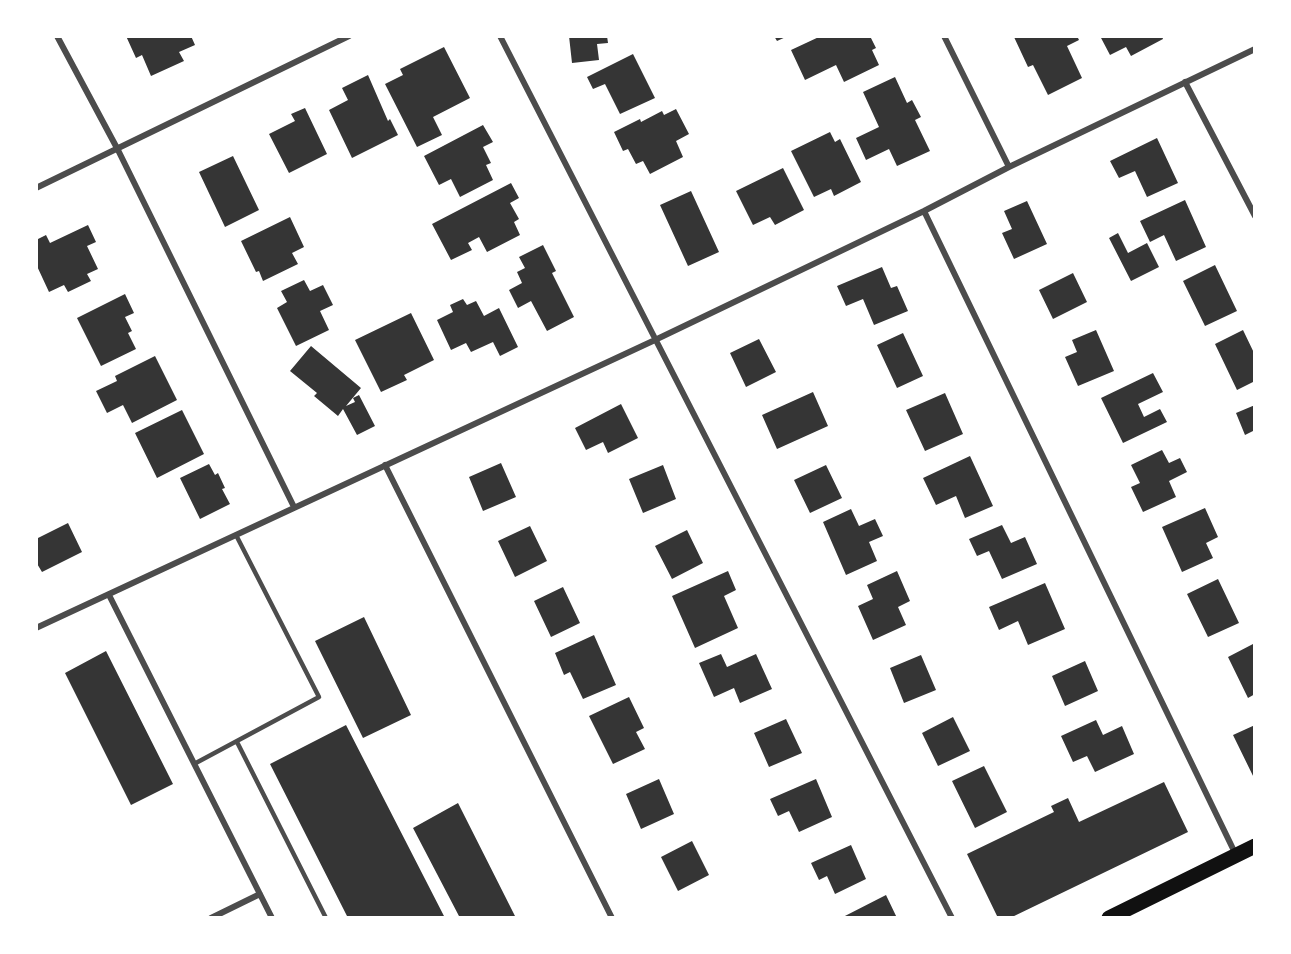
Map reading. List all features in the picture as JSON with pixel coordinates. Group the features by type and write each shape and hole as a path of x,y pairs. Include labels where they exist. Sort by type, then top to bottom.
{"main road":[{"path":"1109,918 1255,846"}],"street":[{"path":"57,36 118,150 294,507"},
{"path":"36,188 349,36"},
{"path":"500,36 952,918"},
{"path":"944,36 1009,167"},
{"path":"36,628 655,340 1255,49"},
{"path":"1185,82 1255,216"},
{"path":"924,211 1237,855"},
{"path":"385,465 612,918"},
{"path":"109,595 272,918"},
{"path":"211,918 260,894"}],"lane":[{"path":"194,764 319,697 236,535"},
{"path":"237,742 326,918"}],"building":[{"path":"126,36 191,36 195,45 179,52 184,61 151,76 142,55 136,58"},
{"path":"569,36 607,36 608,43 597,44 599,60 572,63"},
{"path":"774,36 788,36 777,41"},
{"path":"821,36 870,36 876,48 872,50 879,65 844,82 836,65 805,80 791,50"},
{"path":"1077,36 1079,40 1067,46 1082,78 1048,95 1033,65 1028,67 1014,37"},
{"path":"1100,36 1162,36 1163,39 1131,56 1126,47 1110,55"},
{"path":"444,47 470,98 433,117 442,135 417,147 385,84 403,75 400,69"},
{"path":"633,54 655,98 620,114 605,84 593,89 587,77"},
{"path":"368,75 388,121 390,119 398,135 352,158 329,110 348,100 342,88"},
{"path":"895,77 907,103 912,100 921,117 915,120 930,151 897,166 889,149 866,160 856,138 879,127 863,92"},
{"path":"305,108 327,154 289,173 269,134 295,121 291,114"},
{"path":"676,109 689,134 676,141 683,157 650,174 643,161 636,164 628,149 623,151 614,132 640,119 641,122 662,111 664,115"},
{"path":"483,125 493,142 483,147 491,163 486,165 493,180 460,197 451,179 439,185 424,156"},
{"path":"830,132 835,142 840,139 861,182 834,196 831,189 814,197 791,151"},
{"path":"1157,138 1178,183 1147,197 1135,171 1119,178 1110,161"},
{"path":"233,156 259,210 225,227 199,172"},
{"path":"783,168 804,210 775,225 770,217 753,225 736,191"},
{"path":"511,183 519,198 510,203 519,219 514,222 520,235 487,252 479,237 468,243 472,250 451,260 432,224"},
{"path":"691,191 719,252 688,266 660,205"},
{"path":"1185,200 1206,247 1176,261 1164,235 1150,242 1140,221"},
{"path":"1027,201 1047,244 1014,259 1002,233 1012,229 1004,211"},
{"path":"290,217 304,247 292,253 298,264 263,281 241,241"},
{"path":"88,225 96,242 87,246 98,269 87,274 91,281 68,292 64,285 49,292 36,264 36,240 46,235 50,243"},
{"path":"1118,233 1128,253 1147,243 1159,267 1131,281 1109,238"},
{"path":"543,245 556,271 552,273 574,317 547,331 531,301 518,308 509,290 522,283 517,272 525,268 519,257"},
{"path":"1215,265 1237,311 1205,326 1183,281"},
{"path":"882,267 891,288 897,286 908,311 874,325 863,299 846,306 837,286"},
{"path":"1073,273 1087,302 1053,319 1039,290"},
{"path":"304,280 310,291 323,285 333,305 320,311 329,330 296,346 277,308 287,302 281,291"},
{"path":"125,294 134,313 125,317 132,331 128,333 136,349 101,366 77,318"},
{"path":"463,299 467,305 476,301 484,316 499,308 518,347 500,356 493,342 471,352 466,343 451,350 437,320 453,312 450,305"},
{"path":"411,313 434,360 404,375 407,380 381,392 355,340"},
{"path":"1096,330 1114,371 1078,386 1065,357 1077,352 1072,340"},
{"path":"1243,330 1255,355 1255,381 1237,390 1215,344"},
{"path":"903,333 923,376 897,388 877,345"},
{"path":"759,339 776,372 746,387 730,353"},
{"path":"311,346 361,388 346,406 355,402 353,398 359,395 375,426 357,435 343,409 338,416 314,396 317,393 290,371"},
{"path":"155,356 177,400 132,423 123,405 107,413 96,391 117,381 115,376"},
{"path":"1153,373 1163,392 1138,404 1144,417 1160,409 1167,422 1123,443 1101,398"},
{"path":"813,392 828,426 777,449 762,415"},
{"path":"945,393 963,434 925,451 906,410"},
{"path":"621,404 638,438 608,453 603,442 586,450 575,428"},
{"path":"1255,405 1255,430 1245,435 1236,413"},
{"path":"182,410 204,454 157,478 135,433"},
{"path":"1162,450 1169,463 1180,458 1187,472 1169,481 1176,497 1143,512 1131,487 1140,483 1131,465"},
{"path":"970,456 993,506 965,518 956,496 936,505 923,478"},
{"path":"501,463 516,497 483,511 469,477"},
{"path":"209,464 215,475 218,473 225,488 222,489 230,504 200,519 180,478"},
{"path":"663,465 676,499 643,513 629,479"},
{"path":"826,465 842,498 810,513 794,480"},
{"path":"1205,508 1218,537 1206,543 1213,558 1182,572 1162,527"},
{"path":"851,509 859,526 875,519 883,536 869,542 877,561 846,575 823,522"},
{"path":"68,523 82,552 42,572 36,562 36,539"},
{"path":"1002,525 1011,543 1025,537 1037,564 1002,579 989,551 977,556 969,539"},
{"path":"530,526 547,561 515,577 498,541"},
{"path":"687,530 703,563 672,579 655,546"},
{"path":"728,571 736,590 724,596 738,628 695,648 672,596"},
{"path":"897,571 910,601 898,607 906,625 873,640 858,606 873,599 867,585"},
{"path":"1218,579 1239,623 1208,637 1187,594"},
{"path":"1045,583 1065,629 1028,645 1018,621 999,630 989,607"},
{"path":"563,587 580,623 551,637 534,601"},
{"path":"364,617 411,715 363,738 315,641"},
{"path":"594,635 616,685 583,699 570,672 564,675 555,653"},
{"path":"1253,644 1255,647 1255,694 1248,698 1228,657"},
{"path":"106,651 173,784 131,805 65,673"},
{"path":"721,654 727,667 756,654 772,689 740,703 734,688 714,697 699,663"},
{"path":"921,655 936,690 904,703 890,668"},
{"path":"1085,661 1098,691 1065,706 1052,676"},
{"path":"629,697 644,728 636,732 645,749 613,764 589,716"},
{"path":"953,717 970,751 938,766 922,733"},
{"path":"786,719 802,753 769,767 754,733"},
{"path":"1096,720 1103,735 1122,726 1134,754 1095,772 1087,756 1073,762 1061,736"},
{"path":"346,725 445,918 348,918 270,764"},
{"path":"1255,725 1255,780 1233,735"},
{"path":"984,766 1007,812 975,828 952,781"},
{"path":"659,779 674,814 641,829 626,794"},
{"path":"816,779 832,817 799,832 789,811 778,816 770,799"},
{"path":"1164,782 1188,832 1010,918 998,918 967,854 1054,812 1051,806 1068,798 1079,822"},
{"path":"458,803 516,918 460,918 413,828"},
{"path":"692,841 709,875 678,891 661,857"},
{"path":"851,845 866,879 835,894 827,876 819,880 811,863"},
{"path":"886,895 897,918 841,918"}]}
